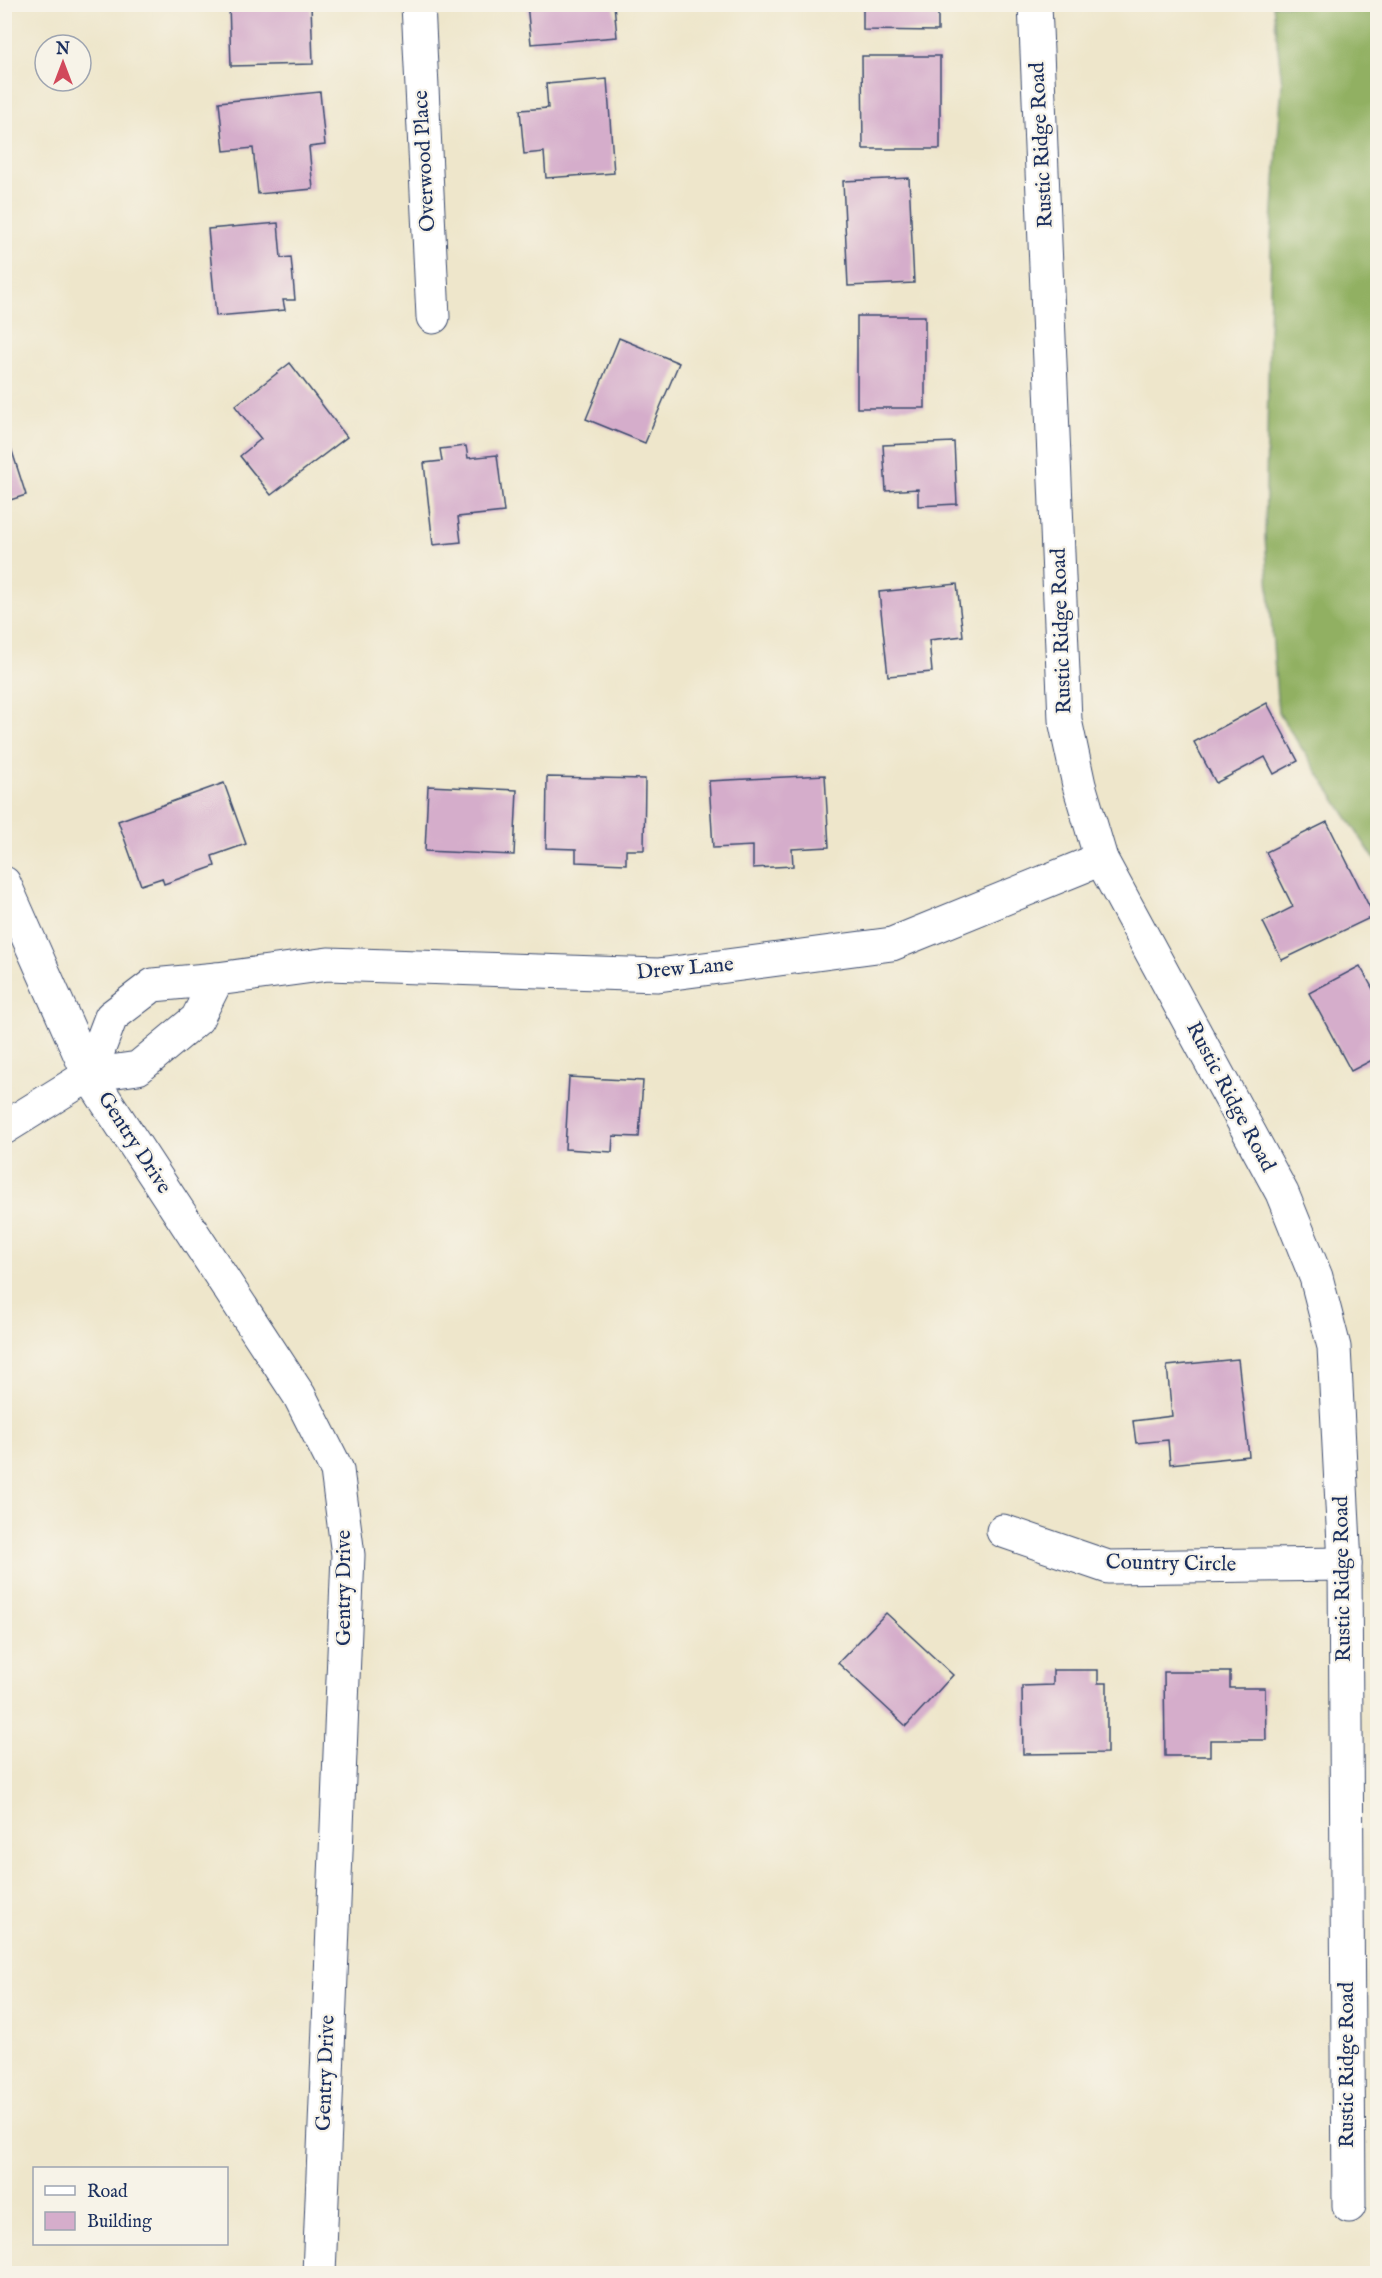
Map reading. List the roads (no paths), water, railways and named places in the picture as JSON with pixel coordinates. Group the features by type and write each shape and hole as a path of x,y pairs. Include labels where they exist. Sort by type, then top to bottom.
{"street":[{"name":"Overwood Place","path":"418,4 433,317"},
{"name":"Rustic Ridge Road","path":"1035,4 1065,720 1079,785 1101,859 1282,1193 1316,1277 1334,1347 1345,1564 1349,2206"},
{"name":"Drew Lane","path":"89,1075 111,1017 153,985 328,964 658,975 705,969 892,944 1101,859"},
{"name":"Gentry Drive","path":"4,883 89,1075 299,1395 337,1470 348,1555 319,2274"},
{"path":"4,1128 89,1075 138,1068 197,1019 216,979"},
{"name":"Country Circle","path":"1003,1531 1108,1567 1345,1564"}]}
